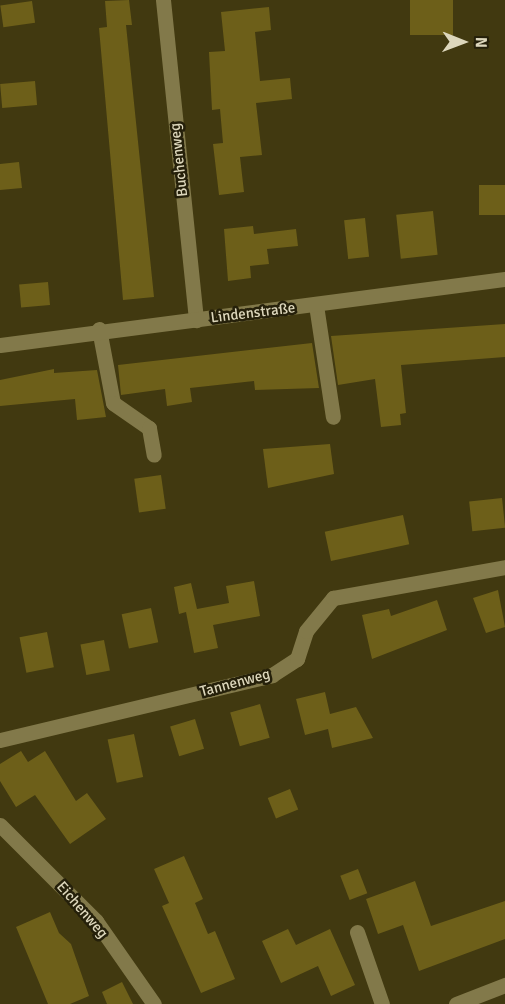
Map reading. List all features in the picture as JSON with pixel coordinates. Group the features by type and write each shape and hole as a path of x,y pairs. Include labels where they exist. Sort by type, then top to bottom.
{"street":[{"name":"Buchenweg","path":"163,0 196,320"},
{"name":"Lindenstraße","path":"0,345 99,329 196,320 505,279"},
{"path":"316,305 333,417"},
{"path":"99,329 113,403 149,428 154,455"},
{"name":"Tannenweg","path":"0,740 272,675 297,659 306,631 333,598 505,567"},
{"name":"Eichenweg","path":"0,825 96,921 154,1004"},
{"path":"357,932 382,1004"},
{"path":"456,1004 505,985"}],"building":[{"path":"129,0 132,25 126,25 154,297 123,300 99,28 107,27 105,1"},
{"path":"410,0 453,0 453,35 410,35"},
{"path":"32,1 35,23 3,27 0,5"},
{"path":"269,7 271,30 255,32 260,81 290,78 292,99 256,103 262,155 240,157 244,192 219,195 213,144 223,143 220,109 212,110 209,52 225,51 221,12"},
{"path":"35,81 37,105 2,108 0,84"},
{"path":"19,162 22,188 0,190 0,164"},
{"path":"479,185 505,185 505,215 479,215"},
{"path":"433,211 438,255 401,259 396,215"},
{"path":"365,218 369,257 348,259 344,220"},
{"path":"253,226 254,234 296,229 298,246 267,249 269,264 250,266 251,278 228,281 224,229"},
{"path":"48,282 50,305 21,307 19,285"},
{"path":"505,324 505,357 401,365 406,413 400,414 401,425 381,427 375,379 338,385 331,336"},
{"path":"312,343 319,388 255,390 254,381 190,388 192,402 167,406 165,389 121,395 118,365"},
{"path":"54,369 54,373 97,370 106,417 77,420 75,399 0,406 0,380"},
{"path":"330,444 334,474 268,488 263,449"},
{"path":"161,475 166,509 139,512 134,479"},
{"path":"502,498 505,528 472,531 469,501"},
{"path":"403,515 409,544 331,561 325,532"},
{"path":"254,581 260,616 213,625 218,648 194,653 186,612 179,614 174,587 191,583 197,609 229,603 226,586"},
{"path":"498,590 505,627 486,633 473,598"},
{"path":"437,600 447,630 372,659 362,615 389,609 391,616"},
{"path":"151,608 158,642 129,648 122,614"},
{"path":"47,632 54,667 26,673 20,637"},
{"path":"104,640 110,670 86,675 80,645"},
{"path":"325,692 330,714 356,707 373,738 332,748 328,729 305,735 296,699"},
{"path":"260,704 270,738 240,746 230,713"},
{"path":"195,719 204,749 179,756 170,727"},
{"path":"134,734 143,777 117,783 108,740"},
{"path":"21,751 28,762 45,751 76,801 87,793 106,819 70,844 35,795 16,807 0,781 0,764"},
{"path":"290,789 298,809 276,818 268,798"},
{"path":"184,856 203,899 195,903 208,934 215,931 235,979 201,993 162,906 169,903 154,869"},
{"path":"358,869 367,893 350,900 340,876"},
{"path":"415,881 431,926 505,901 505,939 419,971 403,925 378,934 366,899"},
{"path":"50,912 59,933 71,944 89,996 70,1004 48,1004 16,927"},
{"path":"288,929 296,945 330,929 355,985 331,996 318,966 281,983 262,941"},
{"path":"122,982 133,1004 107,1004 102,992"}]}
